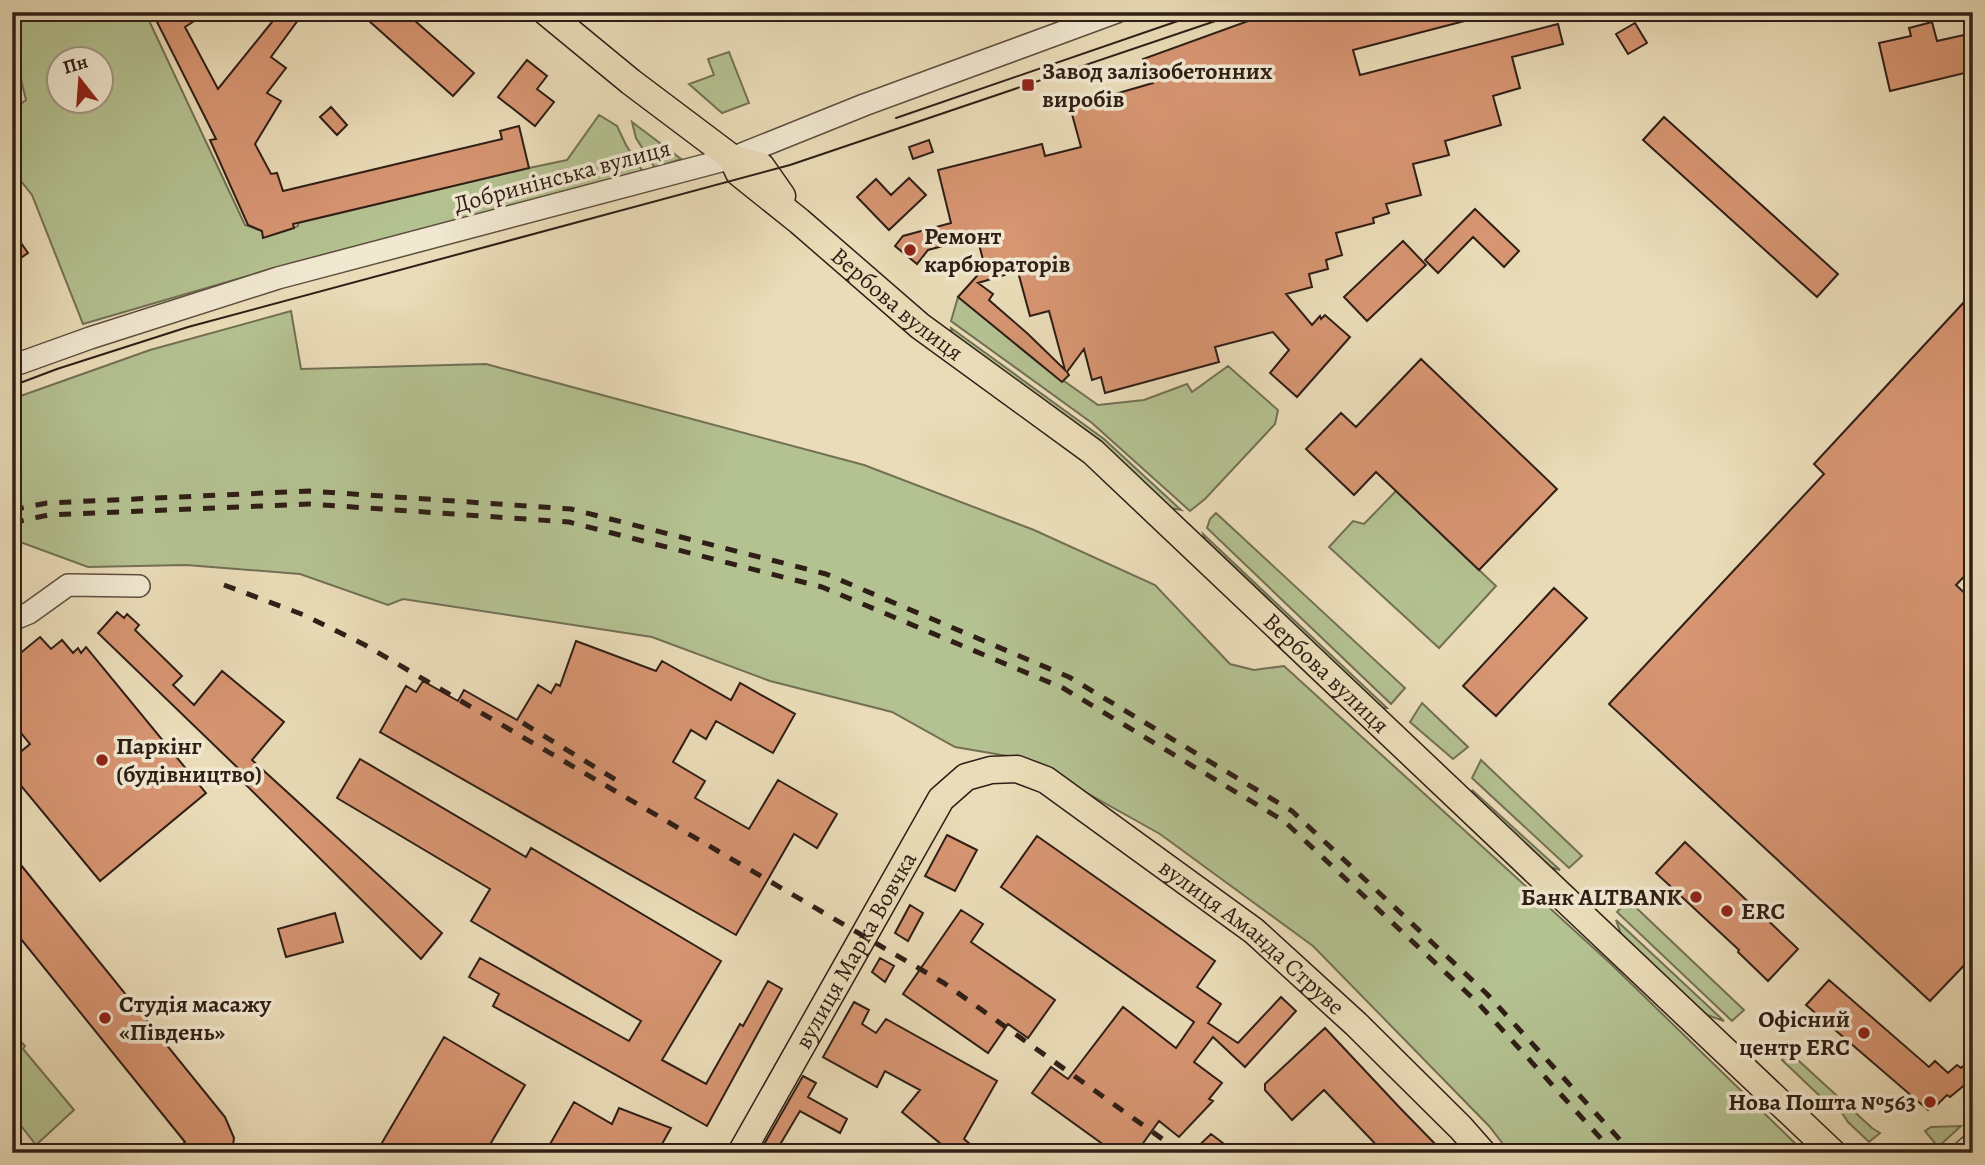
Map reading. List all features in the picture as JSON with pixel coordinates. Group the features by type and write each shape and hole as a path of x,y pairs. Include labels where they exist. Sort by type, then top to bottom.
{"main road":[{"name":"Вербова вулиця","path":"546,12 631,82 732,158 739,173 920,326 1093,452 1833,1153"},
{"name":"вулиця Аманда Струве","path":"991,770 1017,769 1046,780 1254,931 1356,1024 1483,1153"},
{"name":"вулиця Марка Вовчка","path":"741,1153 941,799 966,777 991,770"}],"street":[{"name":"Добринінська вулиця","path":"12,366 278,278 732,158 864,105 1117,12"},
{"path":"12,621 29,613 68,585 139,586"},
{"path":"1962,1153 1973,1143"}],"green space":[{"path":"12,12 145,12 245,225 262,231 264,237 298,226 298,223 567,160 599,115 617,126 643,172 292,263 83,324 32,195 12,170 12,110 26,100 12,42"},
{"path":"729,52 749,103 722,113 689,84 714,75 708,59"},
{"path":"632,122 681,159 655,168 636,138"},
{"path":"958,297 1040,364 1098,405 1144,400 1187,384 1192,392 1228,366 1278,410 1275,424 1205,499 1190,511 1092,423 951,321"},
{"path":"291,311 301,369 486,364 864,465 1034,530 1155,585 1230,664 1254,670 1284,666 1610,963 1805,1153 1510,1153 1489,1126 1313,946 1160,834 1026,759 955,747 892,712 770,681 652,637 403,599 388,605 300,574 186,565 88,567 12,539 12,399 150,350"},
{"path":"951,328 1104,439 1181,510 1165,507 952,338"},
{"path":"1396,491 1496,586 1439,648 1329,547 1353,521 1364,524"},
{"path":"1216,513 1405,688 1391,704 1207,528"},
{"path":"1203,534 1387,708 1376,708 1207,547"},
{"path":"1422,703 1468,747 1453,759 1410,722"},
{"path":"1481,760 1582,856 1569,868 1472,778"},
{"path":"1472,790 1560,870 1546,866 1477,803"},
{"path":"1628,900 1744,1010 1732,1021 1617,912"},
{"path":"1616,920 1724,1021 1707,1015 1622,937"},
{"path":"18,1039 25,1046 23,1049 74,1110 36,1145 12,1118 12,1050"},
{"path":"1787,1050 1880,1133 1869,1142 1842,1113 1824,1100 1782,1060"},
{"path":"1961,1126 1938,1147 1925,1131 1931,1127"}],"building":[{"path":"152,12 208,12 185,27 218,89 280,12 304,12 271,57 286,68 267,93 281,101 255,144 271,174 277,173 283,191 502,139 500,131 519,126 529,168 293,224 294,228 263,238 262,231 248,225 210,140 216,139"},
{"path":"359,12 405,12 474,73 453,96"},
{"path":"1273,12 1479,12 1480,17 1353,50 1360,75 1558,24 1563,44 1512,57 1520,88 1493,96 1501,125 1445,141 1449,155 1413,164 1421,195 1386,204 1389,213 1373,218 1374,223 1336,233 1342,255 1326,260 1328,269 1309,274 1312,287 1286,294 1312,325 1320,316 1321,319 1325,315 1350,337 1297,397 1270,373 1289,350 1273,332 1215,347 1219,362 1105,393 1101,377 1092,380 1084,349 1062,382 958,297 985,267 977,237 928,250 917,264 895,246 903,236 951,223 938,170 1042,144 1045,156 1081,147 1070,107 1153,83 1143,59","holes":["1015,261 1030,316 1049,311 1065,370 989,300 993,294 978,283 1005,275"]},
{"path":"1932,22 1937,41 1973,33 1973,71 1890,91 1879,43 1911,36 1909,28"},
{"path":"1635,23 1647,43 1628,54 1616,34"},
{"path":"527,60 547,76 537,89 554,102 535,126 498,97"},
{"path":"331,107 347,125 337,135 320,117"},
{"path":"1664,117 1838,274 1817,297 1643,140"},
{"path":"929,140 933,152 913,159 909,147"},
{"path":"909,178 926,195 889,230 857,197 876,179 891,195"},
{"path":"1475,209 1519,251 1504,267 1473,237 1438,273 1425,260"},
{"path":"12,230 28,253 12,264"},
{"path":"1403,241 1426,265 1367,321 1344,297"},
{"path":"1966,300 1973,306 1973,567 1956,585 1972,600 1967,605 1973,610 1973,956 1930,1001 1609,704 1824,474 1814,464"},
{"path":"1421,359 1557,489 1479,570 1376,472 1354,495 1306,449 1341,413 1356,427"},
{"path":"1554,588 1587,618 1496,716 1463,686"},
{"path":"117,612 124,618 127,614 139,625 135,630 182,676 173,685 194,705 222,671 284,722 252,760 442,933 421,959 237,776 241,771 98,633"},
{"name":"Паркінг (будівництво)","path":"40,637 51,649 62,640 73,653 78,648 81,653 86,647 206,793 100,881 12,775 12,759 30,744 12,722 12,660"},
{"path":"576,641 656,671 662,661 731,700 740,683 795,714 773,753 716,721 706,739 691,730 673,762 705,781 695,798 749,829 778,780 837,814 817,848 794,834 736,935 380,732 406,686 416,692 423,681 458,701 464,690 517,720 538,685 551,693 556,684 560,686"},
{"path":"360,759 526,857 531,848 721,961 662,1060 706,1084 768,981 782,989 707,1126 493,1006 499,994 469,977 480,958 629,1041 641,1021 471,921 490,889 337,798"},
{"path":"947,835 977,850 955,891 925,876"},
{"path":"1037,836 1215,961 1197,987 1221,1004 1208,1023 1238,1043 1281,997 1296,1011 1245,1067 1213,1037 1194,1062 1222,1083 1209,1099 1213,1101 1179,1137 1159,1121 1136,1153 1115,1153 1032,1093 1051,1067 1068,1079 1123,1007 1176,1048 1194,1022 1001,887"},
{"name":"ERC","path":"1685,842 1798,949 1768,981 1739,950 1656,873"},
{"path":"12,854 225,1117 234,1138 232,1153 173,1153 185,1142 12,928"},
{"path":"910,905 923,913 908,941 895,933"},
{"path":"961,910 983,924 971,942 1055,1000 1028,1038 1008,1024 988,1053 903,994"},
{"path":"335,913 343,942 286,957 278,929"},
{"path":"880,958 894,966 885,982 872,972"},
{"name":"Офісний центр ERC","path":"1829,980 1929,1067 1935,1061 1948,1073 1957,1065 1961,1068 1973,1057 1973,1078 1950,1097 1947,1095 1928,1110 1806,1005"},
{"path":"854,1002 869,1010 862,1024 876,1033 886,1019 997,1081 964,1139 981,1153 952,1153 902,1112 920,1090 885,1071 877,1087 823,1057"},
{"path":"1325,1028 1444,1153 1384,1153 1324,1090 1292,1120 1265,1090 1265,1084"},
{"path":"444,1037 525,1085 485,1153 376,1153"},
{"path":"803,1076 816,1083 808,1097 847,1119 840,1133 800,1111 775,1153 759,1153"},
{"path":"574,1102 612,1124 619,1108 671,1128 657,1153 545,1153"},
{"path":"1211,1134 1236,1153 1191,1153"}],"tram line":[{"path":"896,118 1204,12"},
{"path":"12,386 188,327 790,165 1242,12"}],"railway":[{"path":"12,510 47,503 309,491 571,509 826,574 1069,677 1292,811 1487,994 1632,1153"},
{"path":"12,523 48,515 309,504 569,522 822,587 1063,688 1284,821 1478,1003 1614,1153"},
{"path":"224,585 304,615 365,645 944,983 1182,1153"},
{"path":"523,723 616,780"}],"place":[{"name":"Завод залізобетонних виробів","path":"1028,85"},
{"name":"Ремонт карбюраторів","path":"910,250"},
{"name":"Паркінг (будівництво)","path":"102,760"},
{"name":"Банк ALTBANK","path":"1696,897"},
{"name":"ERC","path":"1727,911"},
{"name":"Студія масажу «Південь»","path":"105,1018"},
{"name":"Офісний центр ERC","path":"1864,1033"},
{"name":"Нова Пошта №563","path":"1930,1102"}]}
